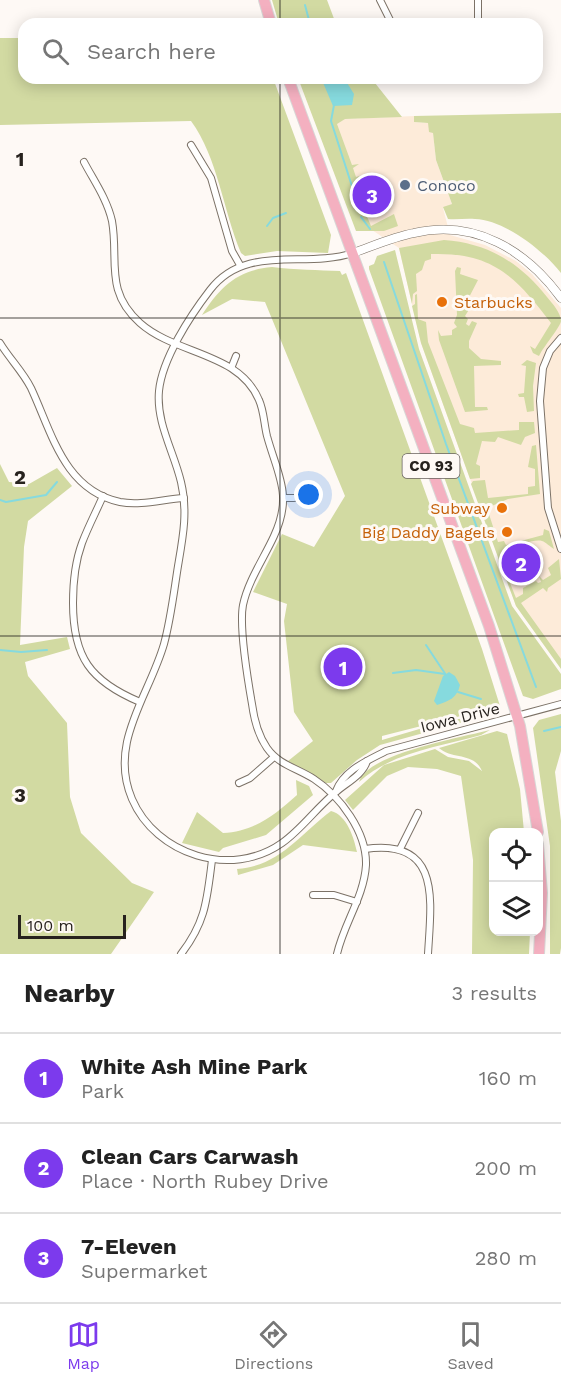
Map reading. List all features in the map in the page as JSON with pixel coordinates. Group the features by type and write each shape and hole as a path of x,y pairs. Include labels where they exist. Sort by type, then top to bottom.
{"highway":[{"path":"264,0 269,18"},
{"name":"CO 93","path":"290,84 489,626 517,716 537,828"},
{"path":"539,954 541,882"}],"street":[{"path":"380,0 389,18"},
{"path":"478,0 478,18"},
{"path":"191,145 211,178 232,251 240,265 272,259 329,260 417,232 447,229 476,234 503,244 521,255 545,276 561,298"},
{"path":"84,162 107,205 113,236 114,272 124,302 148,330 175,346 232,366 252,387 260,401 267,435 281,475 284,510 243,606 255,721 266,747 274,757 334,794 356,825 365,849 365,875 337,954"},
{"name":"Iowa Drive","path":"240,265 210,289 175,346 163,372 159,405 161,421 184,498 183,535 164,645 126,743 126,780 142,819 164,840 188,854 212,860 241,860 283,843 334,794 360,773 367,762 400,746 561,704"},
{"path":"561,338 550,351 543,368 540,401 548,508 561,549"},
{"path":"0,343 30,386 68,469 80,482 103,496 121,502 138,503 184,498"},
{"path":"232,366 236,356"},
{"path":"103,496 77,559 73,590 74,632 81,656 94,674 106,686 140,702"},
{"path":"284,498 294,498"},
{"path":"239,783 249,778 274,757"},
{"path":"400,849 418,813"},
{"path":"365,849 383,846 400,849 421,865 429,879 428,954"},
{"path":"181,954 195,936 207,910 212,860"},
{"path":"313,895 334,894 357,902"}],"shaded area":[{"path":"414,116 414,122 429,123 433,132 436,160 452,204 443,208 450,235 485,245 516,261 532,274 561,308 561,668 516,606 421,343 399,248 372,230 333,126 344,119"}],"green space":[{"path":"272,0 327,0 334,18 277,18"},
{"path":"0,38 18,38 18,84 275,84 331,235 328,253 277,251 245,256 241,253 208,151 191,121 0,125"},
{"path":"300,84 376,84 402,117 345,119 337,124 352,165 359,164 353,168 356,177 363,175 366,180 374,177 376,181 361,188 367,204 364,209 371,226 394,214 398,226 384,231 356,231"},
{"path":"561,113 561,273 545,255 523,238 499,225 475,219 448,219 443,207 452,204 436,160 433,133 429,132 428,123 414,122 414,116"},
{"path":"444,240 475,245 502,257 526,274 551,302 558,311 561,321 539,356 533,353 530,346 535,349 551,323 514,280 487,263 471,257 431,254 431,259 425,261 422,270 416,274 417,291 413,294 412,304 399,248"},
{"path":"395,250 419,349 512,606 561,674 561,689 533,699 523,696 369,269 377,256"},
{"path":"272,267 340,271 342,275 346,273 482,649 500,706 382,736 382,740 450,720 485,716 380,745 357,760 331,783 326,783 288,761 313,741 294,712 284,621 287,604 253,592 282,534 314,547 345,496 265,302 232,299 202,315 223,288 239,276"},
{"path":"457,267 461,268 460,274 478,280 465,305 470,308 465,316 468,319 466,324 469,326 472,321 477,323 469,341 469,348 481,359 501,361 501,365 474,366 475,407 487,407 488,410 465,412 439,340 438,330 441,336 452,335 452,330 457,327 454,323 457,315 455,271"},
{"path":"417,294 418,319 426,322 428,342 460,424 474,428 475,433 519,430 519,422 534,422 535,433 525,437 521,445 498,437 495,442 482,441 476,464 480,466 480,478 470,479 421,343 412,306 415,304"},
{"path":"527,360 536,363 533,386 534,411 527,412 524,397 519,397 518,394 524,393 526,366 521,365"},
{"path":"536,445 540,494 508,499 487,508 498,542 504,541 506,545 543,535 544,529 549,531 554,549 545,542 532,541 512,548 500,558 516,598 523,594 523,588 536,581 541,582 539,576 543,580 551,575 548,568 559,559 561,579 548,588 547,592 543,588 521,603 561,659 561,669 516,606 471,484 473,481 485,480 488,498 528,494 528,487 535,486 535,469 528,467 532,446"},
{"path":"0,464 9,482 29,484 57,468 72,486 28,521 24,547 20,645 67,637 70,649 25,662 28,676 67,723 70,797 81,833 132,883 154,892 111,954 0,954"},
{"path":"561,714 561,751 555,772 561,821 561,948 560,954 550,954 550,846 533,728 539,720"},
{"path":"490,730 481,735 401,757 372,772 359,782 366,772 396,755"},
{"path":"497,731 507,734 520,789 524,828 489,828 489,936 530,936 529,954 472,954 473,860 461,776 437,769 408,767 387,776 353,810 345,800 384,765 435,749 448,757 469,761 482,771 474,761 439,748"},
{"path":"296,780 309,786 313,795 266,835 223,848 219,852 182,843 197,812 223,833 254,826 297,795"},
{"path":"331,811 337,813 345,822 352,834 357,852 303,845 273,865 238,875 237,869 265,862 288,848"}],"water":[{"path":"324,84 348,84 354,94 352,105 333,106"},
{"path":"449,672 455,676 460,685 459,689 452,698 437,705 434,701 443,676"}],"waterway":[{"path":"305,5 308,18"},
{"path":"334,105 331,121 359,208"},
{"path":"267,226 273,218 286,213"},
{"path":"361,217 370,229"},
{"path":"384,262 446,444 536,687"},
{"path":"0,500 6,502 46,495 57,482"},
{"path":"426,645 446,675"},
{"path":"0,650 21,652 47,650"},
{"path":"393,673 416,670 445,674"},
{"path":"458,692 481,699"},
{"path":"544,731 561,727"}],"place":[{"name":"Conoco","path":"405,185"},
{"name":"7-Eleven","path":"372,195"},
{"name":"Starbucks","path":"442,302"},
{"name":"Subway","path":"502,508"},
{"name":"Big Daddy Bagels","path":"507,532"},
{"name":"Clean Cars Carwash","path":"521,563"},
{"name":"White Ash Mine Park","path":"343,667"}]}
